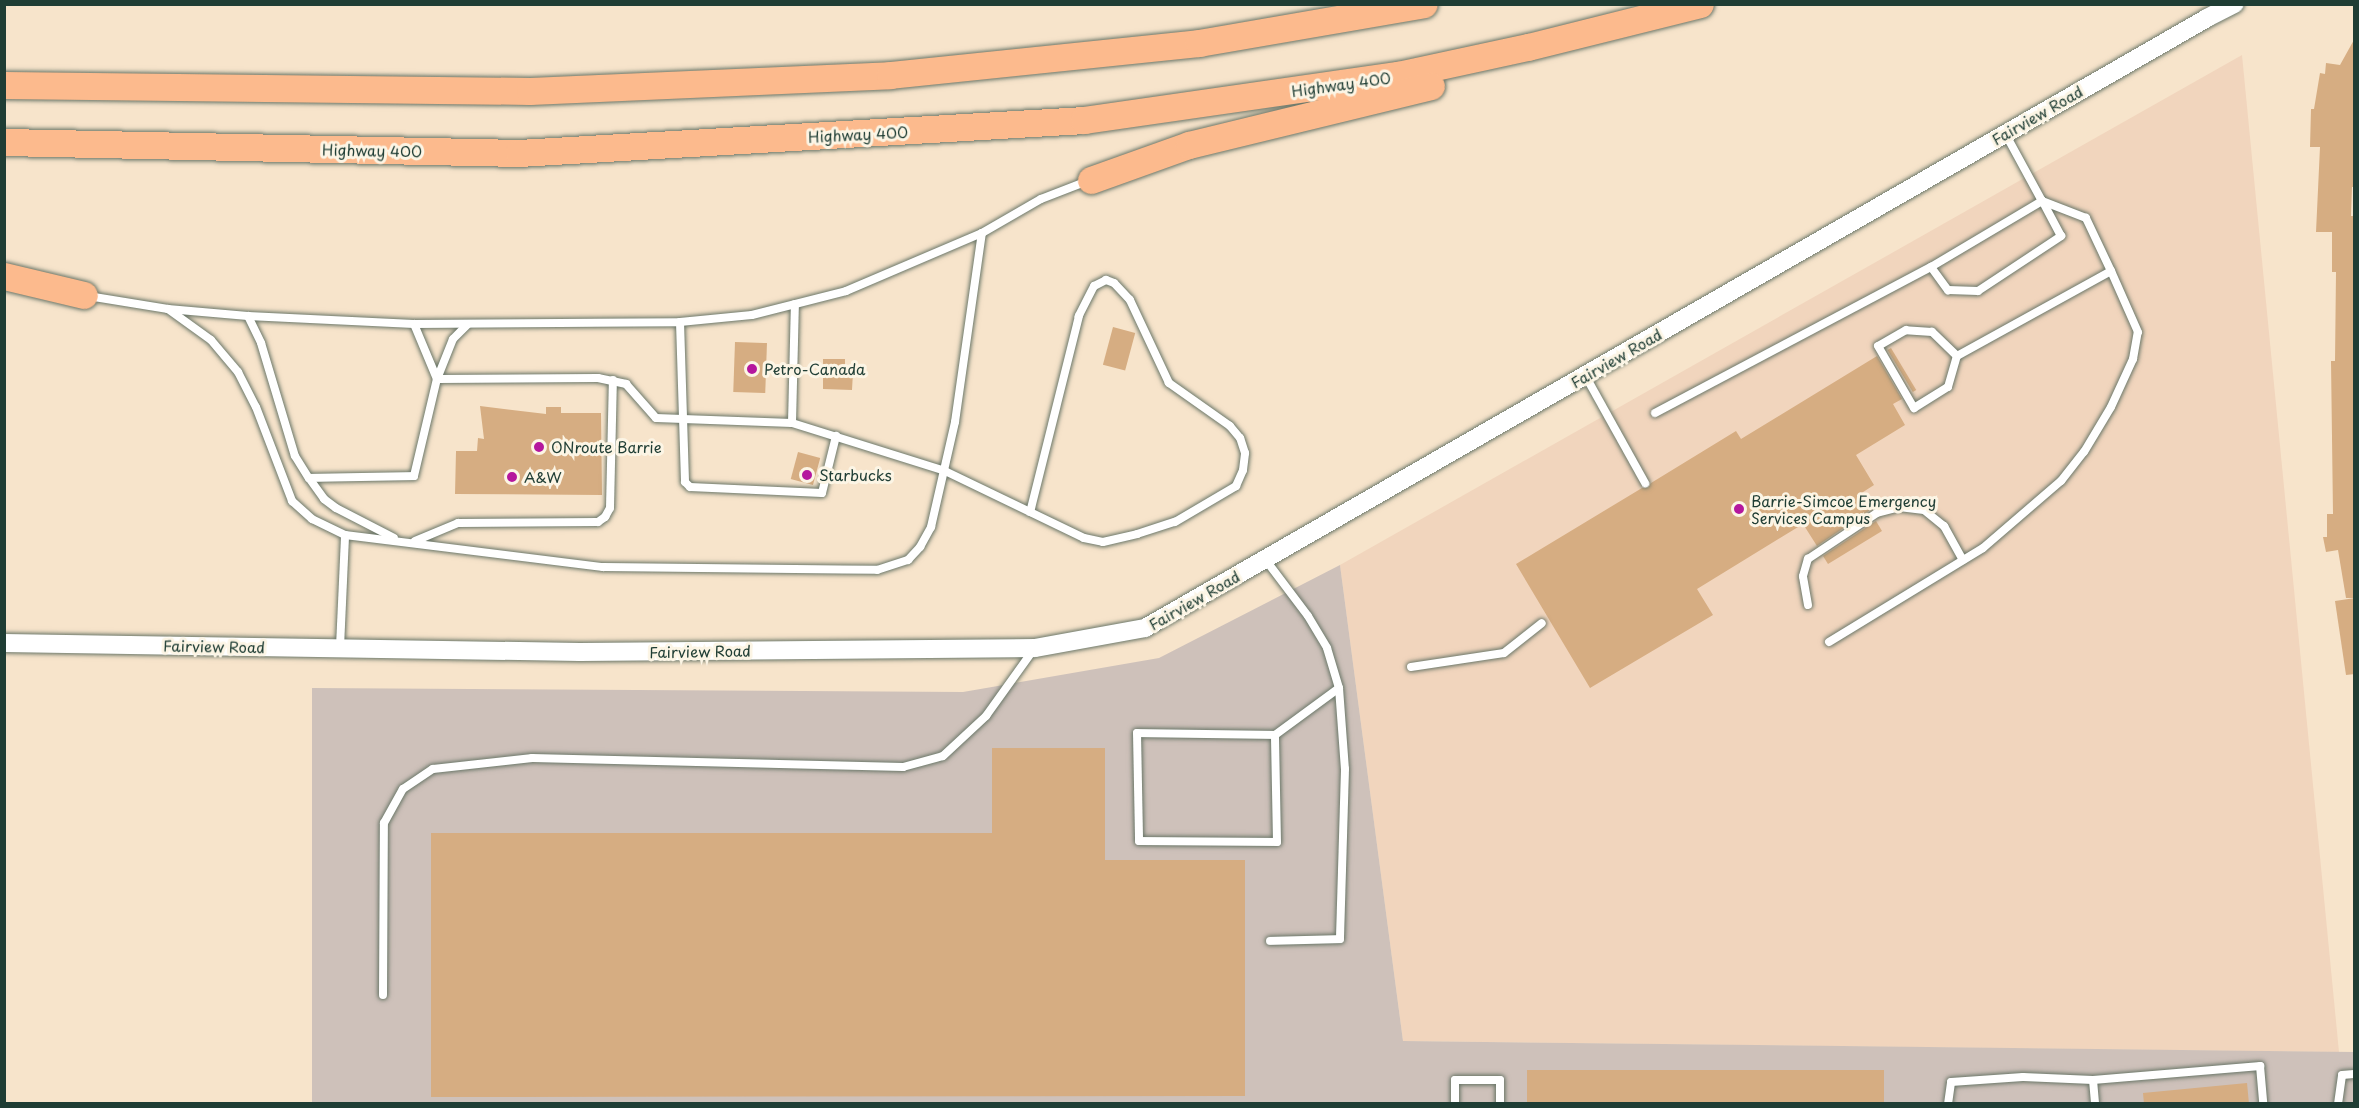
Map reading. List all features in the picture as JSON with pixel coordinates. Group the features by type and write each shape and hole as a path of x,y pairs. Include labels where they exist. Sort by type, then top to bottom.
{"highway":[{"path":"4,85 530,91 890,75 1199,43 1424,4"},
{"name":"Highway 400","path":"4,142 519,153 1072,121 1398,75 1528,47 1700,4"},
{"path":"1091,180 1189,145 1434,86 1528,47"},
{"path":"4,276 84,295"}],"street":[{"name":"Fairview Road","path":"4,643 580,652 1035,648 1145,628 2206,18 2235,4"}],"lane":[{"path":"1930,267 1948,290 1978,291 2061,236 2006,134"},
{"path":"84,295 168,309 248,316 414,324 680,322 752,315 846,291 982,233 1041,199 1091,180"},
{"path":"1655,413 1930,267 2042,201"},
{"path":"1829,642 1983,548 2061,481 2084,452 2111,407 2133,359 2138,332 2086,218 2042,201"},
{"path":"168,309 211,340 238,372 256,407 292,501 312,519 345,535 603,567 877,570 908,560 921,547 931,527 955,422 982,233"},
{"path":"1957,356 1932,332 1906,330 1878,346 1914,408 1948,387 1957,356 2111,271"},
{"path":"437,379 581,377 614,380 626,384 656,418 792,423 945,471 1077,536 1103,542 1175,522 1236,486 1243,470 1245,453 1240,438 1230,426 1169,383 1130,300 1114,283 1106,280 1094,286 1079,316 1030,512"},
{"path":"792,423 795,304"},
{"path":"248,316 261,343 295,456 309,478 324,499 336,508 399,541"},
{"path":"680,322 685,482 696,489 822,493 836,436"},
{"path":"414,324 437,379"},
{"path":"309,478 414,477 437,379 453,339 468,324"},
{"path":"1585,375 1645,483"},
{"path":"414,542 458,523 598,522 605,517 610,508 614,380"},
{"path":"1808,605 1803,576 1808,559 1877,513 1899,507 1924,510 1944,526 1963,560"},
{"path":"340,648 345,535"},
{"path":"1265,560 1308,616 1327,648 1339,688 1345,769 1340,939 1270,941"},
{"path":"1411,667 1504,652 1542,623"},
{"path":"383,995 384,823 403,789 433,769 532,758 903,767 943,756 986,716 1035,648"},
{"path":"1275,735 1277,842 1139,841 1137,733 1275,735 1339,688"},
{"path":"1948,1104 1951,1082 2023,1077 2093,1080 2260,1066 2264,1104"},
{"path":"2338,1104 2342,1075 2355,1074"},
{"path":"1455,1104 1455,1080 1500,1080 1500,1104"},
{"path":"2093,1080 2096,1104"}],"shaded area":[{"path":"2242,55 2339,1052 1403,1041 1340,565"},
{"path":"1340,565 1403,1041 2354,1052 2354,1104 312,1104 312,688 963,692 1159,658"}],"building":[{"path":"2355,38 2355,187 2352,187 2351,216 2355,216 2355,598 2346,598 2338,550 2326,552 2323,537 2327,537 2327,514 2333,514 2331,361 2335,361 2336,272 2332,272 2332,232 2316,232 2320,147 2310,147 2311,109 2314,109 2320,73 2325,74 2326,63 2340,65"},
{"path":"1113,327 1135,333 1125,371 1103,365"},
{"path":"735,342 767,343 765,393 733,392"},
{"path":"1891,348 1916,390 1913,392 1888,350"},
{"name":"Barrie-Simcoe Emergency Services Campus","path":"1877,356 1902,399 1893,404 1905,425 1856,455 1874,485 1860,494 1870,510 1817,546 1803,524 1697,589 1713,615 1590,688 1516,564 1642,488 1648,488 1651,483 1736,431 1741,439"},
{"path":"823,359 845,359 845,372 853,372 852,390 823,389"},
{"name":"ONroute Barrie","path":"480,406 546,414 546,407 561,407 561,413 601,413 602,495 455,494 456,451 477,451 478,438 484,439"},
{"path":"798,452 820,458 813,485 791,479"},
{"path":"1876,521 1882,531 1828,564 1823,556"},
{"path":"2355,598 2355,674 2346,675 2335,601"},
{"path":"992,748 1105,748 1105,860 1245,860 1245,1096 431,1097 431,833 992,833"},
{"path":"1527,1070 1884,1070 1884,1104 1527,1104"},
{"path":"2247,1083 2249,1104 2144,1104 2143,1093"}],"place":[{"name":"Petro-Canada","path":"752,369"},
{"name":"ONroute Barrie","path":"539,447"},
{"name":"Starbucks","path":"807,475"},
{"name":"A&W","path":"512,477"},
{"name":"Barrie-Simcoe Emergency Services Campus","path":"1739,509"}]}
